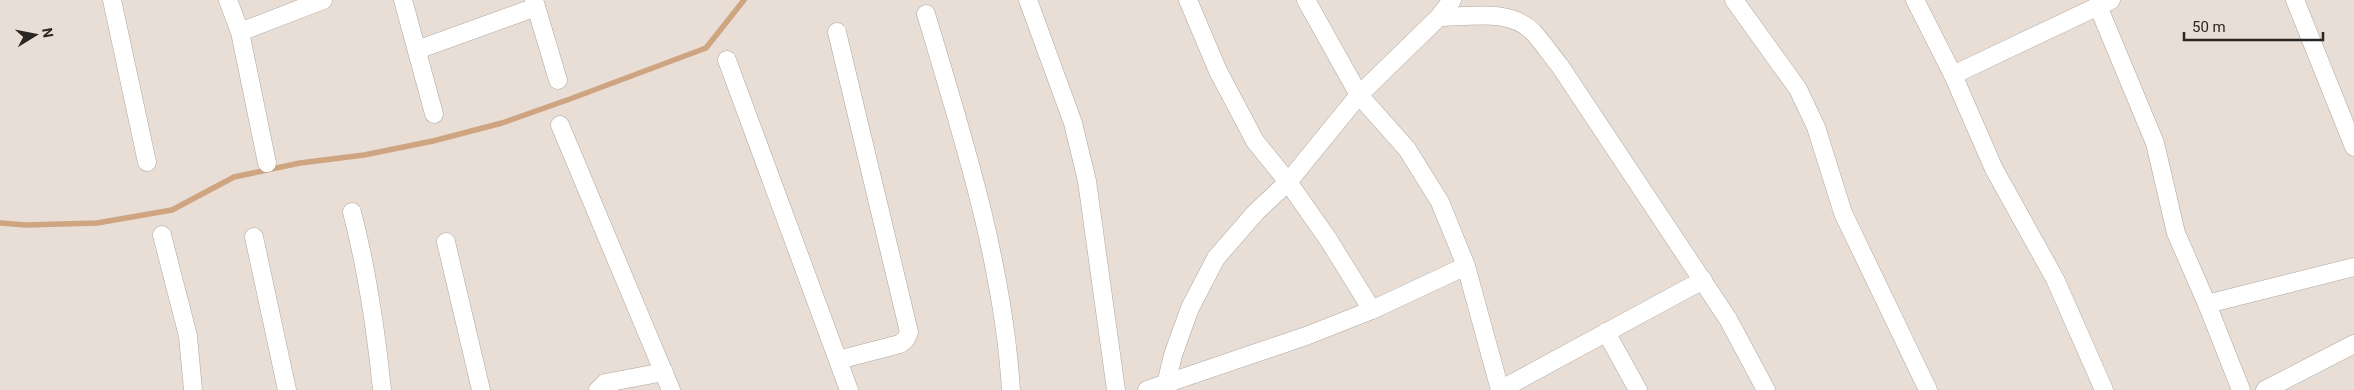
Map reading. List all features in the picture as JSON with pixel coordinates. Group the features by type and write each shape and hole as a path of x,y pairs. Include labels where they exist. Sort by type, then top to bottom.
{"street":[{"path":"112,0 148,162"},
{"path":"228,0 240,32 267,163"},
{"path":"240,32 323,0"},
{"path":"403,0 434,114"},
{"path":"1028,0 1073,122 1087,182 1116,390"},
{"path":"1188,0 1218,71 1252,134 1328,239 1372,310"},
{"path":"1306,0 1359,95 1407,149 1440,202 1466,266 1500,390 1703,280"},
{"path":"1167,387 1173,355 1190,308 1216,258 1256,212 1288,182 1359,95 1439,17 1452,0"},
{"path":"1734,0 1798,89 1816,127 1843,213 1928,390"},
{"path":"1915,0 1953,75 1994,169 2056,279 2104,390"},
{"path":"2295,0 2354,147"},
{"path":"1953,75 2104,3 2154,143 2176,233 2241,390"},
{"path":"417,50 535,4 558,80"},
{"path":"926,14 965,144 992,258 1008,341 1011,390"},
{"path":"1439,17 1498,16 1515,20 1532,31 1560,66 1703,280 1728,319 1766,390"},
{"path":"837,32 909,332 906,339 900,344 838,360"},
{"path":"727,60 849,390"},
{"path":"560,125 671,390"},
{"path":"352,212 362,251 375,327 382,390"},
{"path":"162,235 188,336 193,390"},
{"path":"254,237 287,390"},
{"path":"446,242 481,390"},
{"path":"1147,390 1167,387 1306,336 1372,310 1466,266"},
{"path":"2207,304 2354,267"},
{"path":"1606,332 1638,390"},
{"path":"2265,390 2354,344"},
{"path":"598,390 605,383 664,372"}],"waterway":[{"path":"0,223 26,225 97,223 172,210 234,177 300,163 364,155 433,141 502,123 706,48 744,0"}]}
